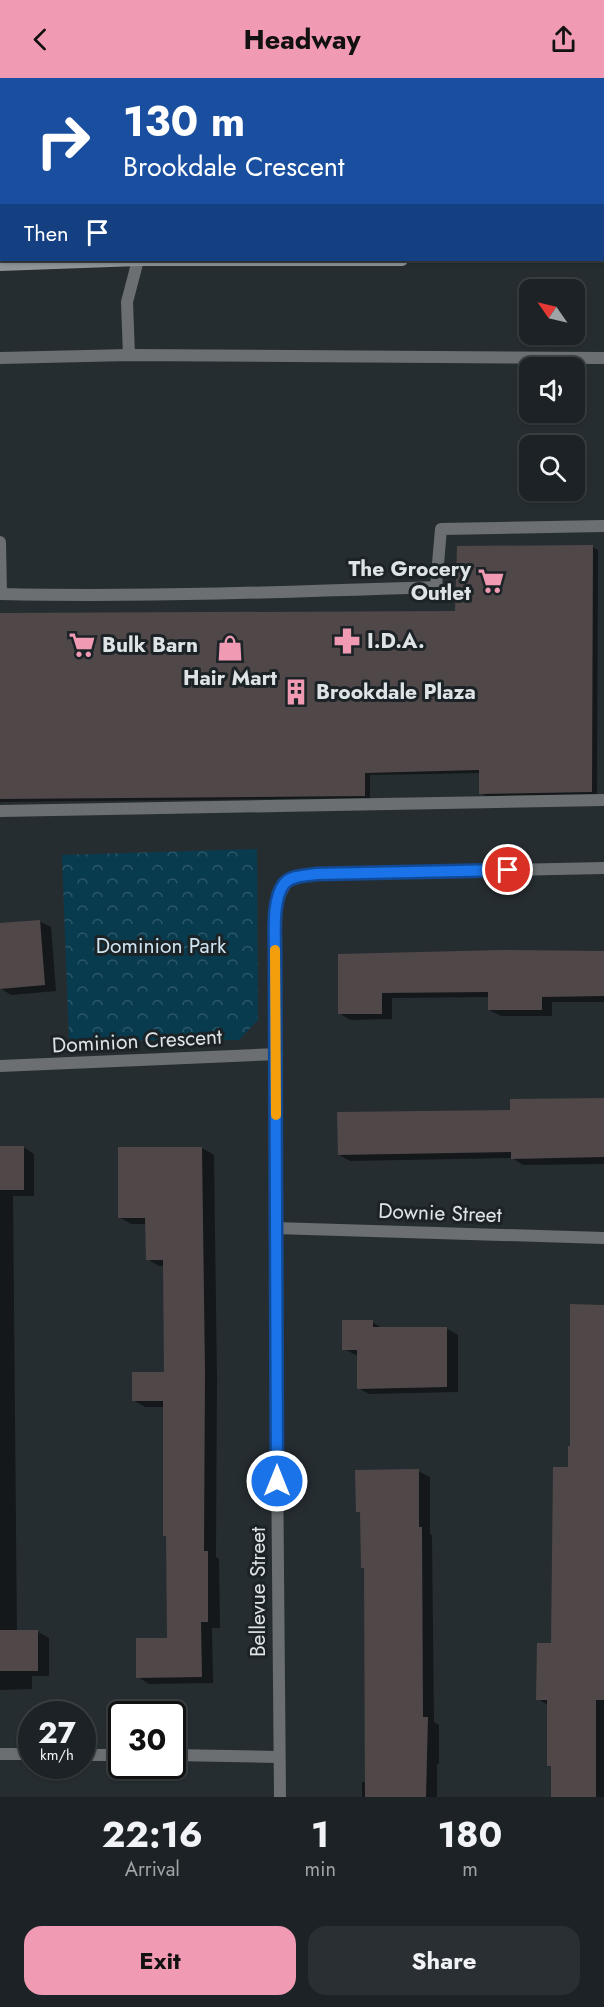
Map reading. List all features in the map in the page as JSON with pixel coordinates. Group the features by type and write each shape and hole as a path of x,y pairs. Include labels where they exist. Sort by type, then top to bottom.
{"main road":[{"path":"0,265 110,261"}],"street":[{"path":"129,355 127,302 138,261"},
{"path":"0,358 129,355 604,358"},
{"path":"0,542 1,594 91,596 268,592 436,587 441,529 604,526"},
{"path":"0,811 604,800"},
{"name":"Bellevue Street","path":"280,1797 275,1228 276,904 284,884 294,878 316,874 604,868"},
{"name":"Dominion Crescent","path":"0,1066 277,1054"},
{"name":"Downie Street","path":"275,1228 604,1238"},
{"path":"0,1754 18,1754"},
{"path":"186,1755 278,1757"}],"green space":[{"name":"Dominion Park","path":"257,849 258,1020 239,1040 69,1041 62,855"}],"building":[{"name":"Brookdale Plaza","path":"593,545 592,792 479,794 479,770 365,773 365,796 0,799 0,613 455,611 457,546"},
{"path":"40,920 45,985 0,989 0,923"},
{"path":"502,950 604,951 604,996 542,997 542,1010 488,1010 488,992 382,993 382,1014 338,1014 338,954"},
{"path":"604,1098 604,1157 511,1159 511,1152 338,1155 337,1112 510,1110 510,1099"},
{"path":"0,1146 24,1146 24,1190 0,1190"},
{"path":"118,1147 202,1147 205,1371 204,1551 208,1551 208,1622 201,1622 202,1677 136,1678 136,1638 167,1638 166,1536 163,1536 163,1401 132,1401 132,1372 164,1372 163,1260 146,1260 145,1218 118,1218"},
{"path":"570,1304 604,1305 604,1700 596,1700 596,1797 551,1797 551,1766 547,1766 547,1700 536,1700 537,1643 551,1643 553,1467 568,1467 568,1446 570,1446"},
{"path":"342,1320 373,1320 373,1327 447,1327 447,1387 357,1389 357,1350 342,1350"},
{"path":"419,1469 419,1527 422,1527 423,1717 428,1717 426,1797 365,1797 364,1568 361,1568 360,1512 356,1512 355,1470"},
{"path":"0,1630 38,1630 38,1671 0,1671"}],"slow traffic":[{"path":"275,950 276,1115"}],"place":[{"name":"The Grocery Outlet","path":"491,581"},
{"name":"I.D.A.","path":"347,641"},
{"name":"Bulk Barn","path":"82,645"},
{"name":"Hair Mart","path":"230,648"},
{"name":"Brookdale Plaza","path":"296,692"}],"route":[{"path":"277,1481 276,904 284,884 294,878 316,874 508,870"}]}
